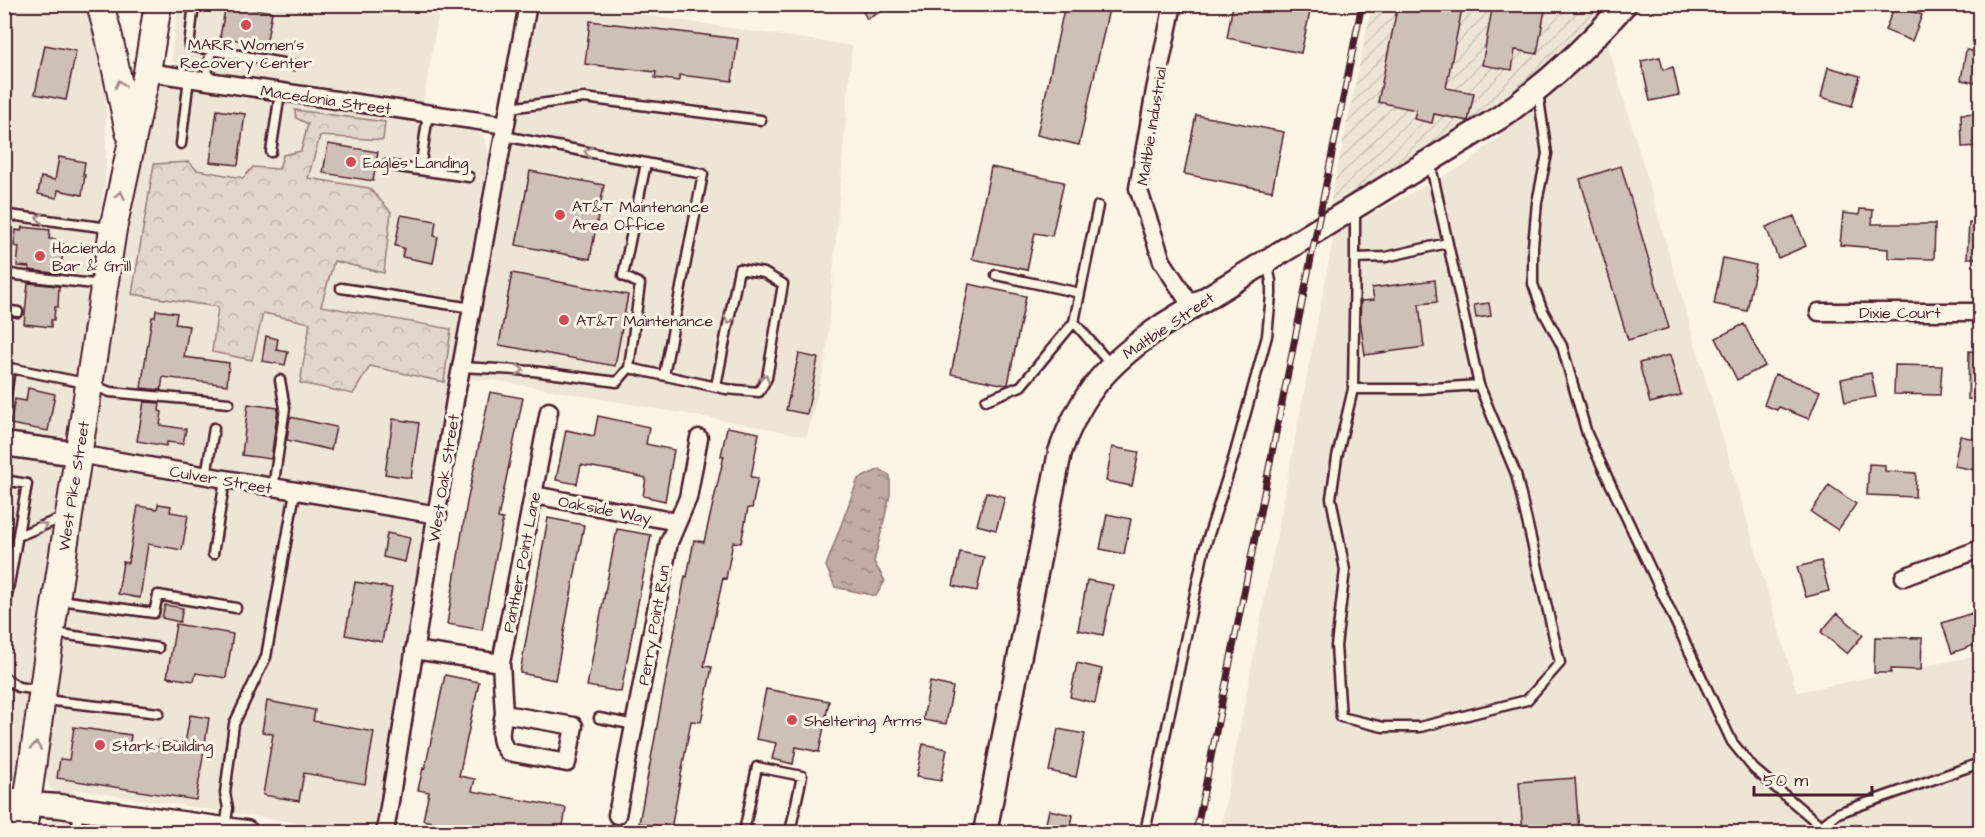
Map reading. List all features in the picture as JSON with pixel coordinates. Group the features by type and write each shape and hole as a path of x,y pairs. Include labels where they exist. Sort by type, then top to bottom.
{"main road":[{"name":"West Pike Street","path":"100,4 112,47 131,141"},
{"name":"West Pike Street","path":"23,832 16,802 42,695 113,229 147,72 158,4"}],"street":[{"name":"West Oak Street","path":"385,832 461,367 528,4"},
{"name":"Maltbie Industrial","path":"1173,4 1138,188 1162,261 1192,308"},
{"name":"Maltbie Street","path":"985,832 1060,452 1076,414 1098,380 1133,345 1499,118 1538,89 1581,51 1625,4"},
{"name":"Macedonia Street","path":"147,72 428,114 505,131"},
{"name":"Dixie Court","path":"1819,312 1980,312"},
{"name":"Panther Point Lane","path":"504,714 574,726 567,763 508,752 502,746 500,737 504,714 501,663 549,411"},
{"name":"Perry Point Run","path":"617,815 669,542 688,498 699,438"},
{"name":"Culver Street","path":"4,444 78,454 438,515"},
{"name":"Oakside Way","path":"534,495 676,522"},
{"path":"1904,577 1980,549"},
{"path":"414,650 501,663"},
{"path":"16,802 232,831"}],"lane":[{"path":"194,4 189,46 294,64"},
{"path":"206,81 211,50"},
{"path":"181,144 189,78"},
{"path":"1538,89 1547,154 1537,202 1533,246 1533,284 1542,309 1562,346 1587,434 1732,742 1754,769 1828,832"},
{"path":"271,152 280,93"},
{"path":"509,108 584,98 761,120"},
{"path":"420,170 428,114"},
{"path":"505,131 703,174 664,375"},
{"path":"1355,208 1353,389 1337,457 1331,498 1345,570 1336,646 1341,717 1383,727 1420,727 1527,700 1560,663 1516,474 1479,385 1430,162"},
{"path":"461,367 533,371 617,382 629,368 640,284 622,276 646,163"},
{"path":"384,165 468,177"},
{"path":"986,400 1021,386 1074,322 1098,206"},
{"path":"4,235 9,214 113,229"},
{"path":"1355,258 1386,257 1447,243"},
{"path":"1144,832 1204,550 1234,456 1267,336 1271,281 1267,262"},
{"path":"629,368 716,386 759,392 767,378 783,284 764,273 738,269 716,386"},
{"path":"4,272 105,285"},
{"path":"996,275 1080,293"},
{"path":"341,288 472,308"},
{"path":"4,309 18,312"},
{"path":"1074,322 1111,365"},
{"path":"4,410 10,368 90,384 110,392 229,403"},
{"path":"273,488 285,408 280,380"},
{"path":"1353,389 1418,389 1479,385"},
{"path":"206,477 214,428"},
{"path":"4,480 27,484 4,612"},
{"path":"213,554 225,480"},
{"path":"232,831 225,794 234,724 266,657 295,492"},
{"path":"18,536 69,514"},
{"path":"56,599 154,613 158,595 236,608"},
{"path":"51,632 158,648"},
{"path":"4,677 18,687 42,695 159,713"},
{"path":"599,718 635,725"},
{"path":"1820,827 1838,813 1980,763"},
{"path":"744,832 757,767 802,776 790,832"},
{"path":"76,832 79,809"}],"shaded area":[{"path":"5,5 86,5 99,50 106,99 106,166 102,206 67,434 61,441 5,435"},
{"path":"178,5 440,5 423,105 180,67 173,62 171,53"},
{"path":"538,5 578,5 852,46 826,359 807,437 500,381 469,379"},
{"path":"1372,5 1613,5 1545,69 1465,128 1328,213"},
{"path":"1607,41 1797,692 1980,655 1980,832 1220,832 1334,234 1468,163"},
{"path":"155,81 211,87 473,129 486,142 489,154 463,297 435,485 431,498 427,502 421,504 98,447 96,436 150,88"},
{"path":"5,451 62,461 63,465 18,774 16,783 8,788 5,788"},
{"path":"98,465 421,520 425,525 427,529 408,646 377,817 372,832 359,832 72,789 76,795 63,796 50,788 46,776 62,650 89,476"},
{"path":"51,820 147,832 37,832 45,822"}],"green space":[{"path":"295,110 385,122 383,140 320,136 308,178 369,188 391,212 384,273 334,261 321,306 451,329 444,382 370,366 353,394 300,383 310,323 263,313 252,360 212,352 218,307 132,294 154,164 189,162 197,170 243,178 253,167 279,169 283,155 301,151 308,124 296,118"}],"water":[{"path":"880,469 890,476 890,495 874,562 885,581 876,596 835,587 826,566 858,479"}],"building":[{"name":"MARR Women's Recovery Center","path":"226,4 272,12 266,45 220,37"},
{"path":"859,4 895,4 867,19"},
{"path":"1065,4 1110,4 1079,145 1037,135"},
{"path":"1233,4 1300,4 1311,7 1301,53 1227,38"},
{"path":"1398,4 1463,4 1446,88 1474,93 1468,121 1434,114 1432,123 1414,119 1416,110 1378,102"},
{"path":"1493,4 1546,4 1537,54 1515,50 1512,70 1482,65"},
{"path":"1895,5 1922,15 1912,41 1885,30"},
{"path":"590,21 738,39 732,81 679,75 679,81 655,78 656,72 585,64"},
{"path":"45,45 76,51 66,100 35,94"},
{"path":"1966,50 1980,52 1980,84 1961,80"},
{"path":"1660,57 1663,70 1673,67 1679,95 1650,101 1641,61"},
{"path":"1828,67 1860,76 1852,106 1821,97"},
{"path":"217,110 245,114 238,165 210,162"},
{"path":"1980,113 1980,146 1962,147 1961,114"},
{"path":"1196,115 1284,132 1272,191 1184,174"},
{"name":"Eagles Landing","path":"328,144 378,152 373,181 323,173"},
{"path":"59,157 85,162 82,195 58,190 57,198 38,194 41,177 55,180"},
{"path":"1621,166 1669,328 1628,340 1580,179"},
{"path":"991,167 1064,182 1052,236 1035,233 1027,270 972,259"},
{"name":"AT&T Maintenance Area Office","path":"530,171 604,185 590,259 516,245"},
{"path":"1860,209 1873,210 1872,224 1935,224 1934,259 1888,258 1888,249 1840,245 1843,213 1859,215"},
{"path":"401,215 436,221 434,236 438,237 433,263 402,257 404,248 395,246"},
{"path":"1794,216 1806,246 1778,258 1766,227"},
{"path":"1969,222 1980,223 1980,258 1967,258"},
{"name":"Hacienda Bar & Grill","path":"22,227 50,230 49,239 55,239 55,243 64,244 60,274 17,266 19,247 14,246 16,230 21,231"},
{"path":"1723,258 1756,265 1747,311 1714,304"},
{"name":"AT&T Maintenance","path":"512,273 628,295 615,366 499,345"},
{"path":"1435,280 1437,302 1419,304 1424,347 1365,355 1360,319 1361,301 1374,300 1372,288"},
{"path":"28,283 59,286 58,307 55,307 51,327 24,324"},
{"path":"969,284 1026,296 1006,385 951,374"},
{"path":"1489,303 1491,316 1476,318 1474,305"},
{"path":"156,310 177,313 175,324 189,326 184,357 229,363 227,385 163,377 161,390 141,388 152,317 155,317"},
{"path":"1744,324 1765,366 1737,380 1716,338"},
{"path":"266,336 278,339 276,350 288,352 285,365 262,361"},
{"path":"1969,351 1980,352 1980,400 1968,399"},
{"path":"799,354 818,358 807,414 786,410"},
{"path":"1670,355 1681,395 1650,403 1639,363"},
{"path":"1895,365 1942,366 1940,395 1894,394"},
{"path":"1871,373 1876,397 1845,402 1841,379"},
{"path":"1775,374 1820,391 1809,419 1779,407 1777,410 1764,405"},
{"path":"28,388 55,394 48,431 10,424 15,399 26,401"},
{"path":"490,392 523,398 498,518 503,519 482,630 447,624 467,502"},
{"path":"144,402 160,403 159,411 162,412 160,425 186,429 183,444 167,442 166,446 137,441"},
{"path":"248,404 278,408 271,459 242,455"},
{"path":"598,416 649,427 646,444 674,450 665,501 643,496 646,478 610,470 581,465 577,484 556,480 566,430 594,436"},
{"path":"290,417 336,427 331,450 287,440"},
{"path":"393,419 419,423 411,478 385,474"},
{"path":"727,427 759,433 751,477 758,478 752,508 748,508 741,543 733,542 726,579 723,578 704,666 712,667 701,722 691,721 671,829 639,823 685,576 687,577 694,540 704,542 724,456 721,456"},
{"path":"1960,436 1980,440 1980,471 1954,466"},
{"path":"1112,447 1139,452 1132,486 1106,481"},
{"path":"1869,464 1885,465 1885,471 1916,473 1915,497 1867,495"},
{"path":"1829,485 1856,504 1838,530 1811,512"},
{"path":"986,492 1005,497 996,530 977,525"},
{"path":"158,504 171,506 170,512 188,515 182,550 148,544 140,598 118,594 123,562 128,563 138,506 157,509"},
{"path":"1107,514 1131,519 1124,554 1100,549"},
{"path":"548,518 584,525 555,680 520,673"},
{"path":"617,529 651,535 621,692 587,686"},
{"path":"387,533 410,538 405,562 383,557"},
{"path":"960,552 984,557 977,591 953,586"},
{"path":"1821,561 1829,591 1806,597 1797,567"},
{"path":"1087,580 1113,585 1103,635 1078,630"},
{"path":"355,582 392,588 382,642 345,635"},
{"path":"165,605 183,608 180,622 162,618"},
{"path":"1837,613 1863,635 1847,654 1821,632"},
{"path":"1972,613 1980,643 1952,653 1942,623"},
{"path":"176,624 233,634 226,678 196,673 194,681 167,677"},
{"path":"1875,637 1922,638 1921,670 1891,669 1891,673 1874,673"},
{"path":"1077,663 1102,669 1095,703 1070,697"},
{"path":"445,675 479,682 459,776 475,779 472,791 566,808 562,832 503,832 465,826 465,829 423,820 429,792 418,790 423,768 425,769"},
{"path":"930,682 953,687 946,724 923,720"},
{"name":"Sheltering Arms","path":"766,689 829,701 819,752 796,747 793,764 772,759 776,743 756,739"},
{"path":"267,701 315,710 313,721 374,732 365,784 304,773 299,801 263,795 273,734 262,732"},
{"path":"190,715 209,718 196,800 57,778 60,759 69,760 74,727 131,735 130,742 159,747 160,740 185,744"},
{"path":"1058,729 1085,734 1076,777 1049,771"},
{"path":"923,744 947,749 941,781 916,777"},
{"path":"1575,778 1579,832 1523,832 1519,782"},
{"path":"1049,810 1073,815 1070,832 1044,832"}],"railway":[{"path":"1196,832 1362,4"}],"place":[{"name":"MARR Women's Recovery Center","path":"246,25"},
{"name":"Eagles Landing","path":"351,162"},
{"name":"AT&T Maintenance Area Office","path":"560,215"},
{"name":"Hacienda Bar & Grill","path":"40,256"},
{"name":"AT&T Maintenance","path":"564,320"},
{"name":"Sheltering Arms","path":"792,720"},
{"name":"Stark Building","path":"100,745"}]}
